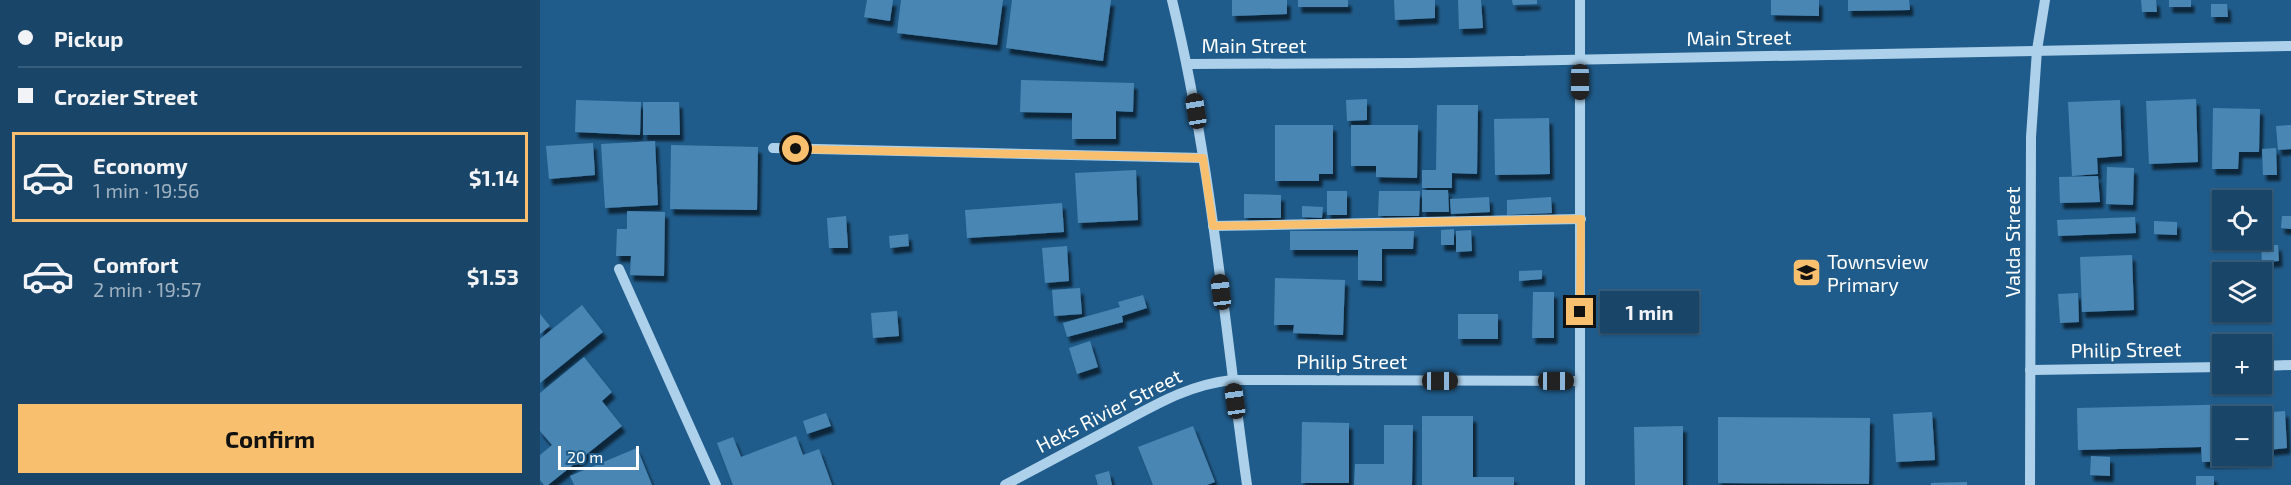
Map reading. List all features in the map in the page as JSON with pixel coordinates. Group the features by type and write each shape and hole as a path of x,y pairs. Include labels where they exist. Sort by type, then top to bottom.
{"street":[{"path":"1172,0 1188,64 1203,158 1246,485"},
{"path":"1580,0 1580,485"},
{"name":"Valda Street","path":"2030,485 2031,137 2037,50 2045,0"},
{"name":"Main Street","path":"1188,64 1580,60 2291,46"},
{"path":"772,148 1203,158"},
{"path":"1213,226 1581,219"},
{"path":"619,269 716,485"},
{"path":"2272,366 2291,365"},
{"name":"Philip Street","path":"2030,370 2212,366"},
{"name":"Philip Street","path":"1232,380 1579,381"},
{"name":"Heks Rivier Street","path":"1010,484 1185,391 1203,384 1232,380"}],"building":[{"path":"867,0 893,0 890,21 864,17"},
{"path":"901,0 1003,0 997,45 897,33"},
{"path":"1012,0 1111,0 1103,61 1006,48"},
{"path":"1232,0 1287,0 1287,14 1232,16"},
{"path":"1298,0 1348,0 1348,7 1298,7"},
{"path":"1394,0 1435,0 1435,18 1395,20"},
{"path":"1458,0 1481,0 1483,28 1459,29"},
{"path":"1512,0 1537,0 1537,4 1513,5"},
{"path":"1771,0 1819,0 1819,16 1771,15"},
{"path":"1848,0 1909,0 1910,10 1848,11"},
{"path":"2141,0 2156,0 2157,12 2142,12"},
{"path":"2169,0 2191,0 2191,7 2169,7"},
{"path":"2211,4 2227,4 2228,17 2211,17"},
{"path":"1021,80 1134,83 1133,112 1116,111 1116,139 1072,139 1072,113 1020,112"},
{"path":"1367,99 1367,120 1347,121 1346,100"},
{"path":"2196,99 2198,162 2149,164 2146,101"},
{"path":"576,100 641,102 640,135 575,132"},
{"path":"2120,100 2122,156 2097,158 2098,174 2072,176 2068,102"},
{"path":"643,102 679,102 680,135 643,135"},
{"path":"1437,105 1478,105 1477,174 1452,173 1452,188 1422,188 1422,170 1436,170"},
{"path":"2213,108 2260,109 2259,152 2239,152 2238,169 2212,169"},
{"path":"1549,118 1550,174 1495,175 1494,119"},
{"path":"1275,125 1333,125 1333,174 1319,174 1319,181 1275,181"},
{"path":"1351,125 1418,125 1417,178 1376,177 1376,166 1351,166"},
{"path":"2291,125 2291,149 2278,150 2276,126"},
{"path":"655,141 658,205 605,208 601,144"},
{"path":"593,143 595,175 549,179 546,146"},
{"path":"671,145 758,147 757,210 670,209"},
{"path":"2276,148 2277,175 2263,175 2262,149"},
{"path":"2107,167 2134,168 2133,205 2106,204"},
{"path":"1136,170 1138,220 1078,223 1075,173"},
{"path":"2098,176 2100,202 2060,203 2059,177"},
{"path":"1422,190 1448,190 1449,212 1422,212"},
{"path":"1327,191 1347,191 1347,215 1327,215"},
{"path":"1379,191 1420,191 1419,216 1378,216"},
{"path":"1244,194 1281,195 1281,218 1244,218"},
{"path":"1489,197 1490,212 1451,214 1450,199"},
{"path":"1551,197 1552,213 1507,215 1507,200"},
{"path":"1062,203 1064,232 967,238 965,210"},
{"path":"1302,206 1323,207 1322,218 1302,217"},
{"path":"627,211 665,212 664,276 630,275 631,256 616,256 617,229 627,229"},
{"path":"846,216 848,248 829,248 827,218"},
{"path":"2282,216 2291,216 2291,229 2281,228"},
{"path":"2135,217 2136,233 2058,236 2057,220"},
{"path":"2154,221 2177,222 2177,235 2154,234"},
{"path":"1454,229 1454,245 1441,245 1441,230"},
{"path":"1471,230 1472,251 1456,252 1456,231"},
{"path":"1290,231 1414,231 1413,249 1382,249 1382,281 1358,280 1358,250 1290,250"},
{"path":"908,234 909,246 890,248 889,236"},
{"path":"2272,245 2278,245 2279,261 2262,262 2261,250 2272,250"},
{"path":"1067,246 1069,281 1045,283 1042,248"},
{"path":"2132,255 2134,310 2082,312 2080,257"},
{"path":"1542,270 1542,279 1519,281 1519,271"},
{"path":"1275,278 1345,280 1343,335 1293,333 1294,325 1274,325"},
{"path":"1080,288 1082,314 1054,316 1052,290"},
{"path":"1533,292 1554,292 1554,338 1532,338"},
{"path":"2078,293 2079,322 2060,323 2058,294"},
{"path":"1143,295 1147,308 1122,316 1123,322 1067,337 1063,323 1120,307 1118,302"},
{"path":"582,305 603,332 540,383 540,339"},
{"path":"897,311 899,336 873,338 871,313"},
{"path":"540,314 550,326 540,334"},
{"path":"1458,314 1498,314 1498,339 1458,339"},
{"path":"1090,341 1098,367 1077,374 1069,348"},
{"path":"584,357 612,392 602,401 622,426 548,485 544,485 540,480 540,455 552,445 540,431 540,393"},
{"path":"2244,404 2244,406 2212,406 2212,462 2202,462 2201,447 2078,450 2077,408"},
{"path":"2285,411 2287,448 2272,450 2272,412"},
{"path":"1932,412 1935,460 1896,462 1893,414"},
{"path":"826,413 831,426 807,434 803,421"},
{"path":"1422,416 1473,416 1473,477 1514,477 1514,485 1422,485"},
{"path":"1718,417 1870,418 1869,484 1718,483"},
{"path":"1302,422 1349,423 1349,483 1301,483"},
{"path":"1384,425 1413,425 1412,485 1354,485 1355,464 1384,464"},
{"path":"1193,426 1215,482 1207,485 1153,485 1138,447"},
{"path":"1683,426 1683,485 1635,485 1634,427"},
{"path":"796,436 803,455 819,449 832,485 733,485 717,443 733,437 741,457"},
{"path":"637,448 652,485 574,485 570,476"},
{"path":"2091,456 2110,457 2110,476 2090,475"},
{"path":"1109,471 1112,485 1098,485 1095,475"},
{"path":"2196,476 2214,476 2214,485 2196,485"},
{"path":"1967,482 1967,485 1931,485 1931,483"}],"place":[{"name":"Townsview Primary","path":"1806,273"}],"route":[{"path":"796,149 1203,158 1213,226 1581,219 1580,312"}]}
